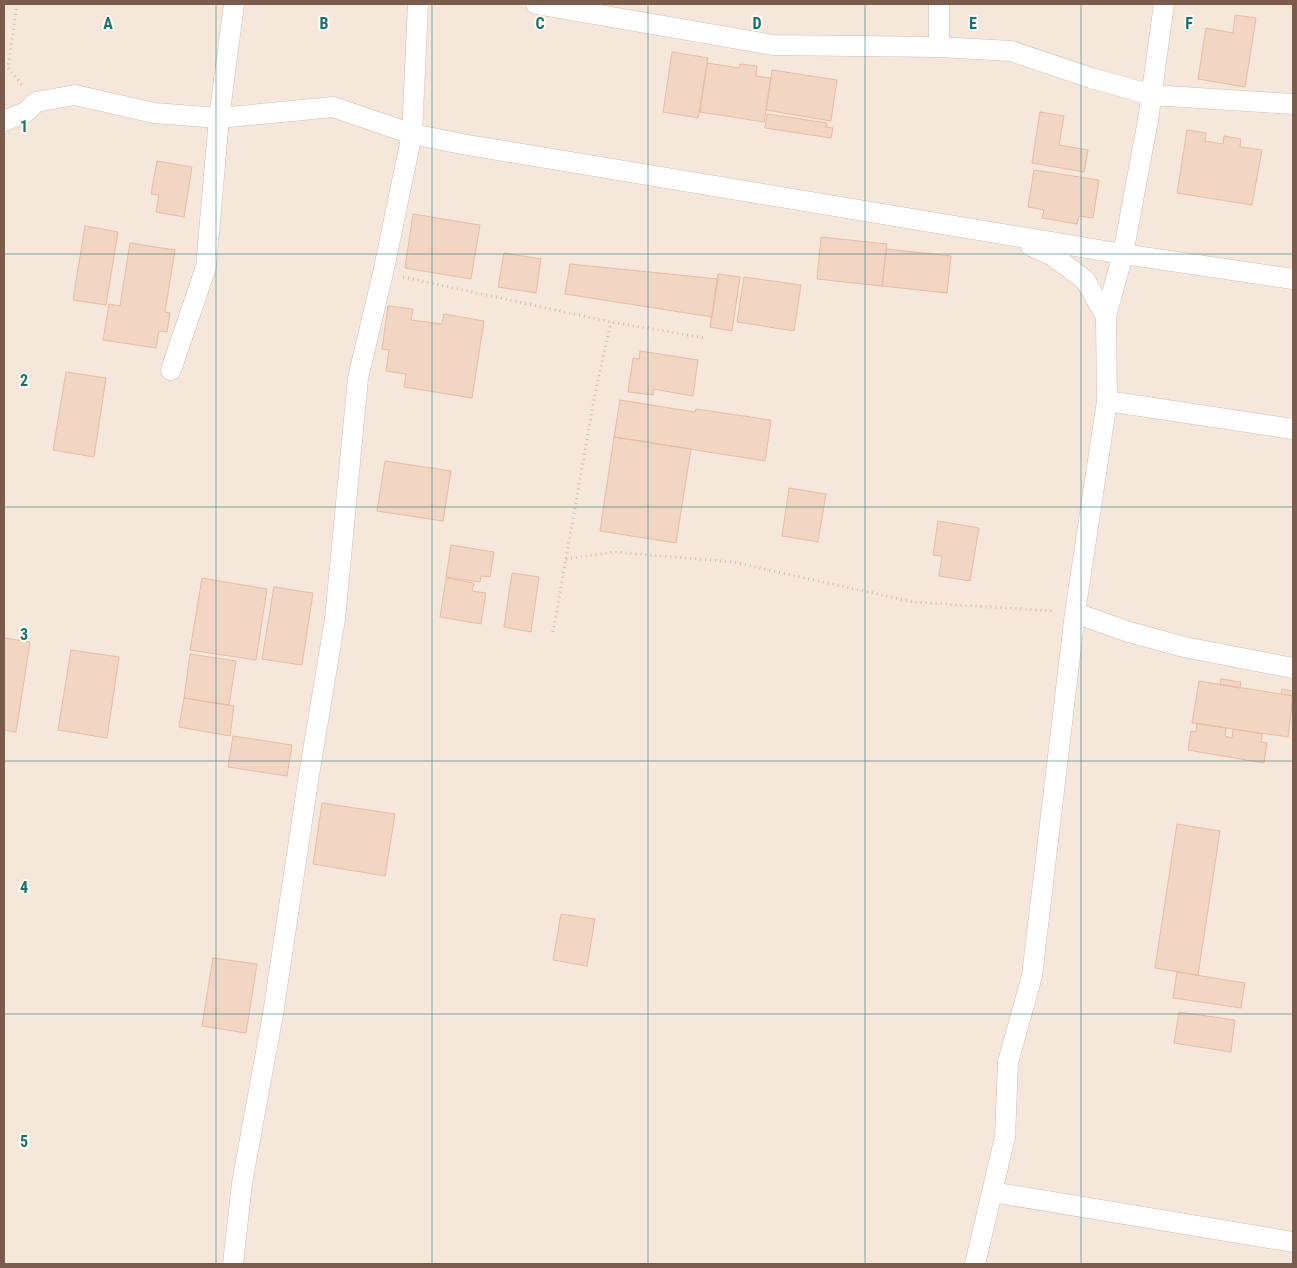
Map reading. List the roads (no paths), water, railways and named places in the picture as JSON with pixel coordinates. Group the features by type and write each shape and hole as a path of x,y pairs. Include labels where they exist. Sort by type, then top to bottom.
{"street":[{"path":"171,370 206,267 219,118 234,4"},
{"path":"233,1264 242,1183 273,1014 310,771 336,619 358,378 383,273 412,134 418,4"},
{"path":"536,4 773,45 939,47 1011,52 1091,78 1152,95 1293,104"},
{"path":"939,4 939,47"},
{"path":"976,1264 1005,1137 1008,1062 1032,976 1075,613 1107,401 1106,316 1123,254 1152,95 1164,4"},
{"path":"4,121 26,112 36,102 75,95 154,113 219,118 333,107 412,134 1001,234 1293,279"},
{"path":"1001,234 1053,256 1085,280 1106,316"},
{"path":"1107,401 1293,429"},
{"path":"1075,613 1129,632 1184,647 1293,668"},
{"path":"992,1192 1293,1242"}]}
